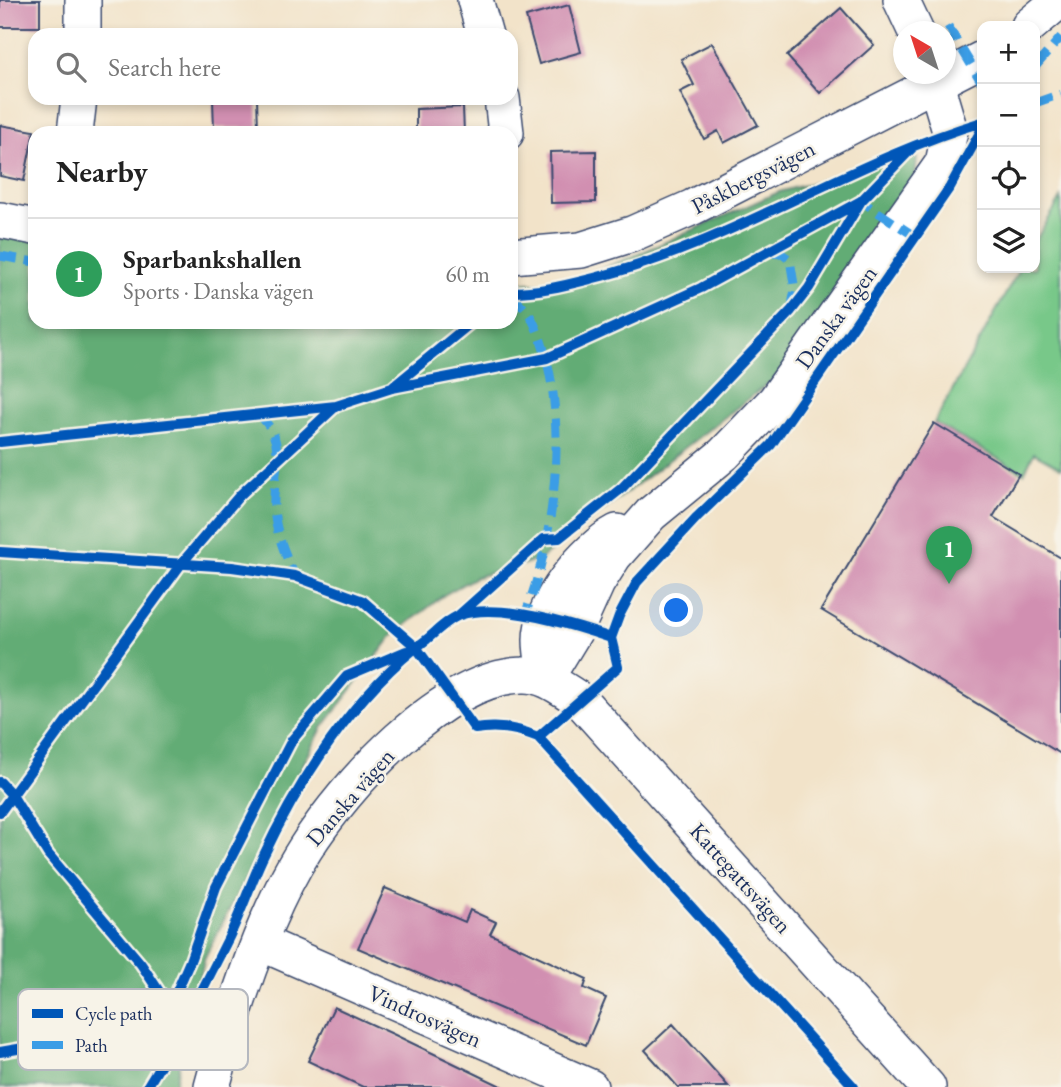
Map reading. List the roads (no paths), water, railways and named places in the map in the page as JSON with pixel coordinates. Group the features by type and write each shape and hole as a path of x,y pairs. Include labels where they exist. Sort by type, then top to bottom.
{"street":[{"path":"83,0 83,28"},
{"path":"475,0 483,28"},
{"path":"901,0 911,21"},
{"path":"1035,21 1060,0"},
{"name":"Påskbergsvägen","path":"956,70 977,61"},
{"name":"Påskbergsvägen","path":"518,255 581,250 632,234 693,207 924,84"},
{"name":"Danska vägen","path":"245,989 261,943 304,850 358,781 433,710 478,685 524,674 546,678 614,556 652,514 751,429 775,401 943,163 950,131 937,84"},
{"path":"76,126 78,105"},
{"path":"503,105 505,126"},
{"path":"0,220 28,226"},
{"name":"Kattegattsvägen","path":"546,678 580,700 928,1087"},
{"name":"Vindrosvägen","path":"261,943 590,1087"},
{"name":"Danska vägen","path":"212,1087 218,1070"}],"place":[{"name":"Sparbankshallen","path":"949,584"}]}
